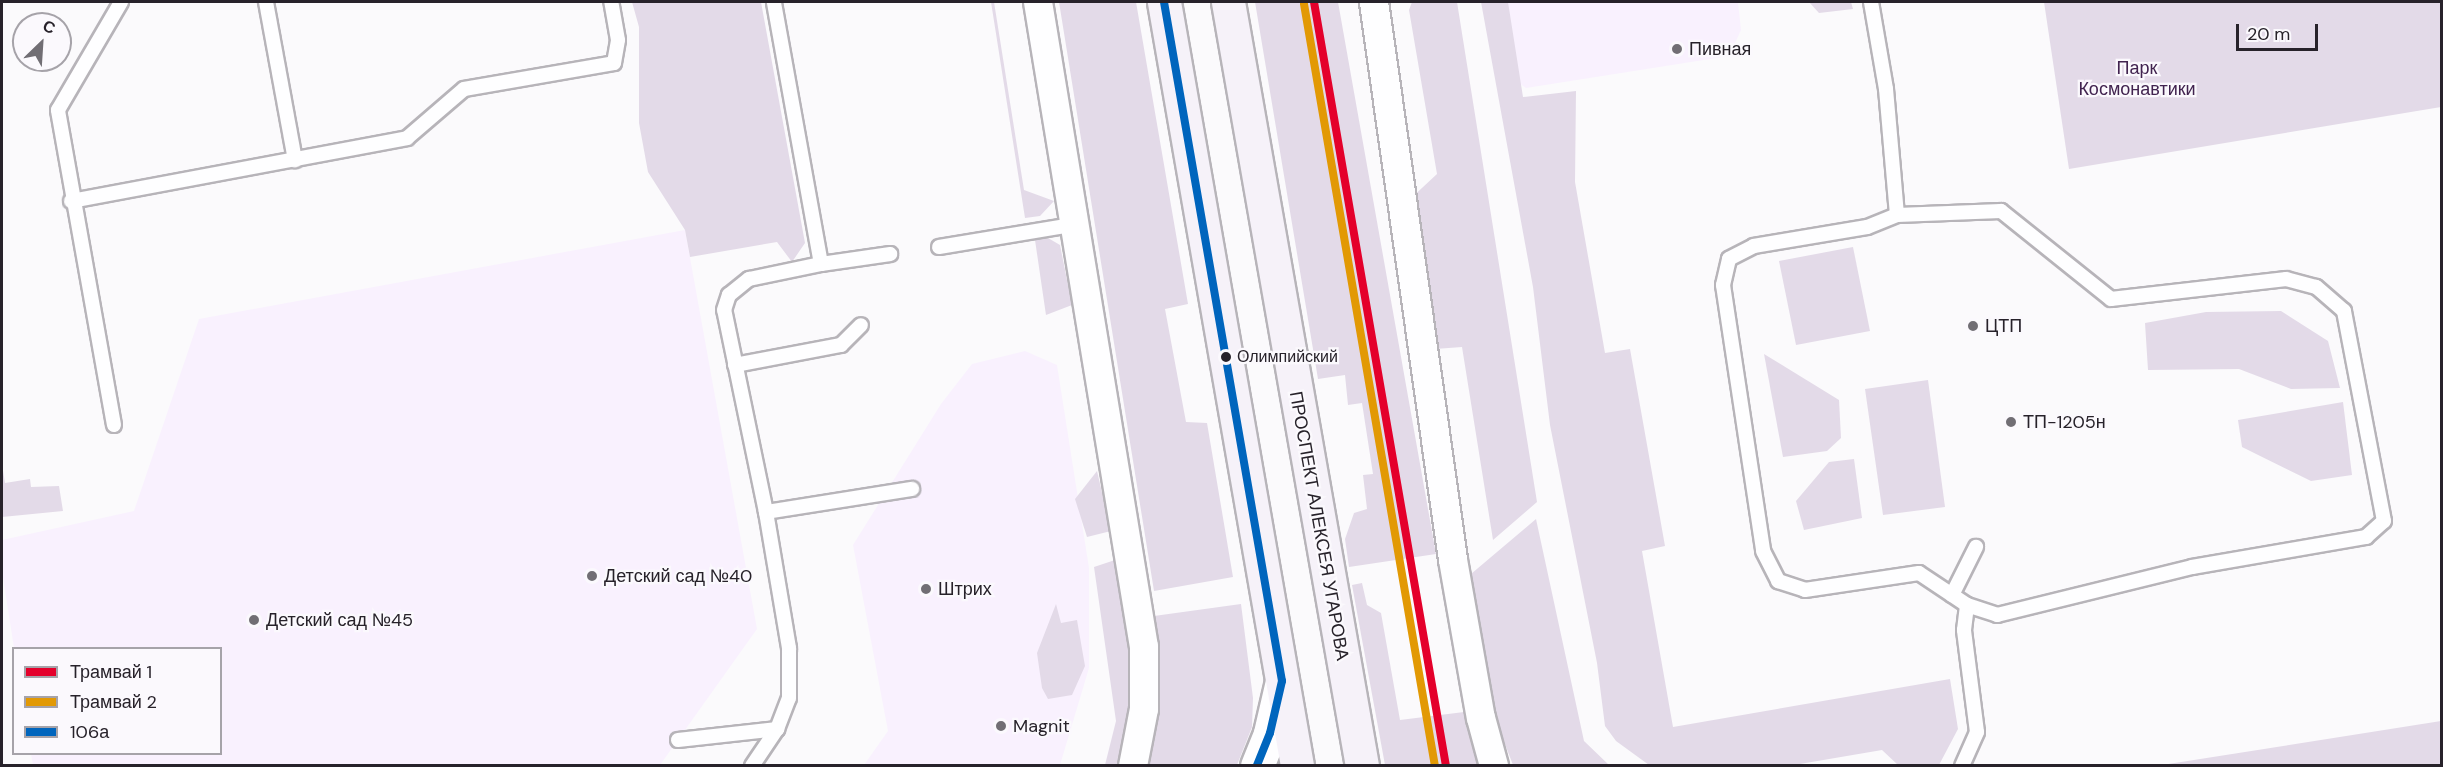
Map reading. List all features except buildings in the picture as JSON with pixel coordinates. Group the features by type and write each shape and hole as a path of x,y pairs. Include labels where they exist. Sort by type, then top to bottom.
{"main road":[{"path":"1164,2 1297,765"},
{"name":"ПРОСПЕКТ АЛЕКСЕЯ УГАРОВА","path":"1228,2 1362,765"},
{"path":"1257,765 1270,733 1282,681"},
{"path":"1263,765 1276,760 1290,765"}],"street":[{"path":"1038,2 1072,225 1144,647 1144,709 1133,765"},
{"path":"1374,2 1453,560 1480,718 1494,765"}],"lane":[{"path":"114,425 71,201 58,110 121,2"},
{"path":"266,2 295,160"},
{"path":"71,201 407,138 464,89 614,63 618,40 611,2"},
{"path":"774,2 820,264"},
{"path":"1871,2 1886,89 1897,215"},
{"path":"2001,212 2111,299 2286,279 2316,287 2344,311 2384,521 2366,537 2192,567 1997,615 1967,605 1919,573 1805,590 1778,580 1763,551 1722,285 1729,259 1754,246 1868,227 1897,215 2001,212"},
{"path":"939,247 1072,225"},
{"path":"753,765 777,729 789,698 789,648 766,512 724,310 729,295 749,279 820,264 890,254"},
{"path":"735,365 841,345 861,324"},
{"path":"766,512 912,489"},
{"path":"1952,595 1976,547"},
{"path":"1962,765 1977,732 1964,630 1967,605"},
{"path":"678,740 777,729"}],"shaded area":[{"path":"1500,2 1738,2 1741,30 1729,56 1526,88 1513,79"},
{"path":"685,230 757,629 660,765 33,765 31,755 222,755 222,647 14,647 2,571 2,540 134,511 199,319"},
{"path":"1025,351 1057,365 1089,568 1089,668 1060,765 864,765 888,731 853,545 941,404 972,364"}],"green space":[{"path":"632,2 761,2 805,243 792,262 777,242 690,257 685,230 648,172 639,123 639,27"},
{"path":"991,2 994,2 1024,190 1054,201 1040,216 1025,218"},
{"path":"1059,2 1136,2 1188,304 1165,309 1186,422 1207,423 1233,577 1154,591"},
{"path":"1255,2 1338,2 1436,554 1349,567 1345,539 1354,513 1367,509 1363,475 1373,474 1362,403 1348,405 1345,375 1318,379"},
{"path":"1412,2 1457,2 1537,502 1493,540 1462,347 1435,349 1408,201 1437,174 1409,10"},
{"path":"1481,2 1508,2 1523,97 1576,91 1575,182 1605,353 1630,349 1665,546 1642,551 1673,727 1950,679 1958,729 1939,765 1898,765 1882,750 1794,765 1649,765 1616,741 1605,726 1597,663 1550,425 1533,287"},
{"path":"1809,2 1851,2 1853,9 1819,13"},
{"name":"Парк Космонавтики","path":"2044,2 2441,2 2441,107 2069,169"},
{"path":"1048,238 1060,245 1072,305 1046,315 1035,240"},
{"path":"1853,247 1870,331 1796,345 1779,261"},
{"path":"2281,311 2328,341 2340,388 2291,389 2239,369 2148,370 2145,323 2206,312"},
{"path":"1764,354 1839,400 1841,438 1827,451 1783,457"},
{"path":"1928,380 1945,507 1883,515 1865,389"},
{"path":"2343,402 2352,475 2311,481 2242,447 2238,420"},
{"path":"1854,459 1862,518 1804,530 1796,501 1829,462"},
{"path":"2,464 5,483 30,479 31,487 59,486 63,511 2,517"},
{"path":"1097,471 1111,531 1087,537 1075,499"},
{"path":"1536,519 1584,741 1609,765 1513,765 1493,713 1471,574"},
{"path":"1115,560 1134,676 1129,729 1120,765 1105,765 1116,721 1094,567"},
{"path":"1362,583 1367,605 1381,613 1400,720 1464,712 1479,765 1385,765 1352,585"},
{"path":"1056,604 1061,623 1077,620 1085,666 1072,695 1048,699 1042,688 1037,653"},
{"path":"1241,604 1253,698 1252,727 1237,765 1146,766 1158,660 1154,616"},
{"path":"2441,721 2441,765 2162,765"}],"tram line":[{"name":"1","path":"1314,2 1446,766"},
{"name":"2","path":"1304,4 1435,766"}],"transit line":[{"name":"106а","path":"1164,2 1282,681 1270,733 1257,766"}],"place":[{"name":"Пивная","path":"1677,49"},
{"name":"ЦТП","path":"1973,326"},
{"name":"Олимпийский","path":"1226,357"},
{"name":"ТП-1205н","path":"2011,422"},
{"name":"Детский сад №40","path":"592,576"},
{"name":"Штрих","path":"926,589"},
{"name":"Детский сад №45","path":"254,620"},
{"name":"Magnit","path":"1001,726"}]}
